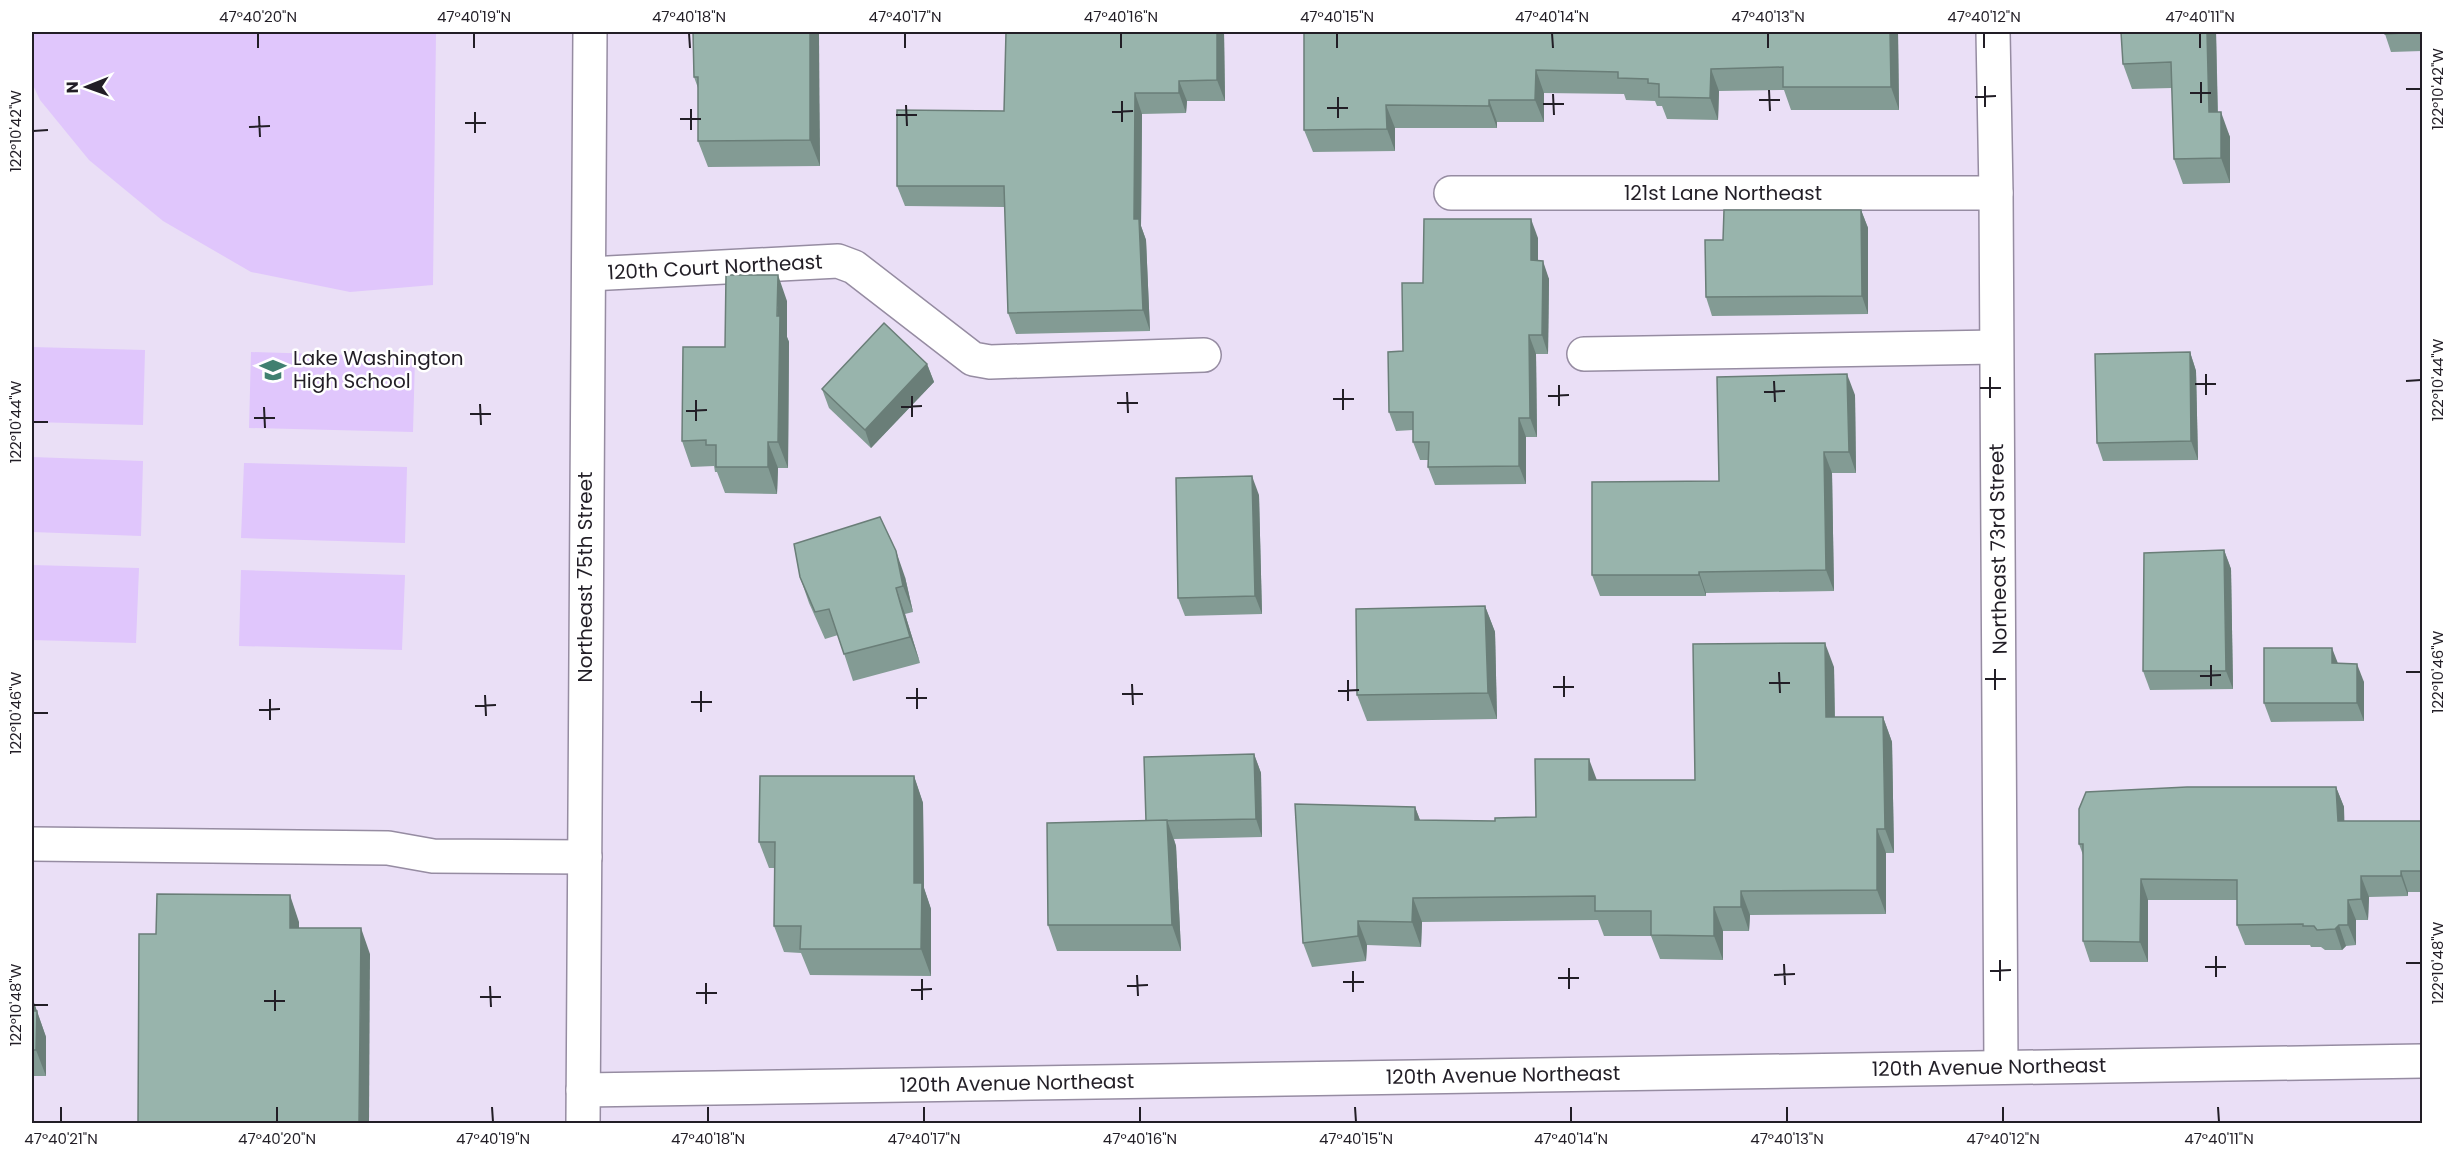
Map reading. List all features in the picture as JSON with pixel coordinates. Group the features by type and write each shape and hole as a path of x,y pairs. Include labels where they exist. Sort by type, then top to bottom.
{"street":[{"name":"Northeast 75th Street","path":"583,1124 590,32"},
{"name":"Northeast 73rd Street","path":"1993,32 2001,1066"},
{"name":"121st Lane Northeast","path":"1451,193 1996,193"},
{"name":"120th Court Northeast","path":"588,274 838,261 854,267 973,359 990,362 1204,355"},
{"path":"1584,354 1996,347"},
{"path":"32,844 388,848 433,856 585,857"},
{"name":"120th Avenue Northeast","path":"583,1090 2422,1061"}],"shaded area":[{"path":"32,32 436,32 433,285 350,292 251,272 163,221 89,160 40,100 32,83"},
{"path":"32,347 145,350 143,425 32,422"},
{"path":"251,352 415,357 413,432 249,428"},
{"path":"32,457 143,461 141,536 32,532"},
{"path":"244,463 407,467 405,543 241,538"},
{"path":"32,565 139,568 136,643 32,640"},
{"path":"241,570 405,575 402,650 239,646"}],"building":[{"path":"693,32 810,32 810,140 698,141 698,77 694,77"},
{"path":"1006,32 1217,32 1217,80 1179,81 1179,93 1135,93 1134,219 1139,219 1143,310 1008,313 1004,186 897,186 897,110 1004,111"},
{"path":"1304,32 1890,32 1891,87 1783,87 1783,67 1711,69 1710,98 1659,97 1659,84 1648,83 1648,79 1618,78 1618,72 1536,70 1535,100 1489,100 1489,106 1386,105 1387,129 1304,130"},
{"path":"2121,32 2207,32 2209,112 2221,112 2221,158 2174,159 2171,62 2123,64"},
{"path":"2384,32 2422,32 2385,34"},
{"path":"1724,210 1861,210 1862,296 1706,297 1705,240 1723,240"},
{"path":"1424,219 1531,219 1531,260 1543,261 1542,335 1529,335 1530,418 1519,418 1519,466 1428,467 1429,442 1413,442 1413,412 1389,412 1388,352 1403,351 1402,283 1423,283"},
{"path":"726,275 778,275 777,316 780,316 778,442 768,442 768,467 716,467 716,445 706,445 706,440 682,441 683,347 725,347"},
{"path":"884,323 927,364 865,430 822,389"},
{"path":"2190,352 2191,441 2097,443 2095,354"},
{"path":"1847,374 1849,452 1824,452 1826,570 1699,572 1699,575 1592,575 1592,482 1719,481 1717,377"},
{"path":"1252,476 1255,596 1178,598 1176,478"},
{"path":"880,517 896,551 903,586 896,588 910,637 844,654 829,609 815,612 800,577 794,544"},
{"path":"2224,550 2226,671 2143,671 2144,553"},
{"path":"1485,606 1488,693 1357,695 1356,609"},
{"path":"1825,643 1826,717 1883,717 1885,829 1877,829 1877,890 1741,891 1741,907 1714,907 1714,936 1651,935 1651,911 1595,911 1595,896 1413,898 1412,922 1358,921 1358,936 1303,943 1295,804 1415,807 1415,820 1495,821 1495,818 1536,817 1535,759 1589,759 1589,780 1695,780 1693,644"},
{"path":"2264,648 2332,648 2332,663 2357,664 2357,703 2264,703"},
{"path":"1254,754 1256,819 1146,821 1144,757"},
{"path":"760,776 914,776 914,883 922,883 921,949 800,949 801,926 774,926 775,842 759,842"},
{"path":"2187,787 2336,787 2338,821 2422,821 2422,871 2401,871 2401,876 2361,876 2361,899 2348,900 2348,925 2339,925 2335,929 2317,930 2314,926 2303,926 2303,924 2237,925 2237,880 2141,879 2140,942 2083,941 2083,844 2079,844 2079,809 2086,792"},
{"path":"1167,820 1172,925 1048,925 1047,823"},
{"path":"157,894 290,895 290,928 361,928 359,1124 138,1124 139,934 156,934"},
{"path":"32,1011 37,1011 36,1050 32,1050"}],"place":[{"name":"Lake Washington High School","path":"273,370"}]}
